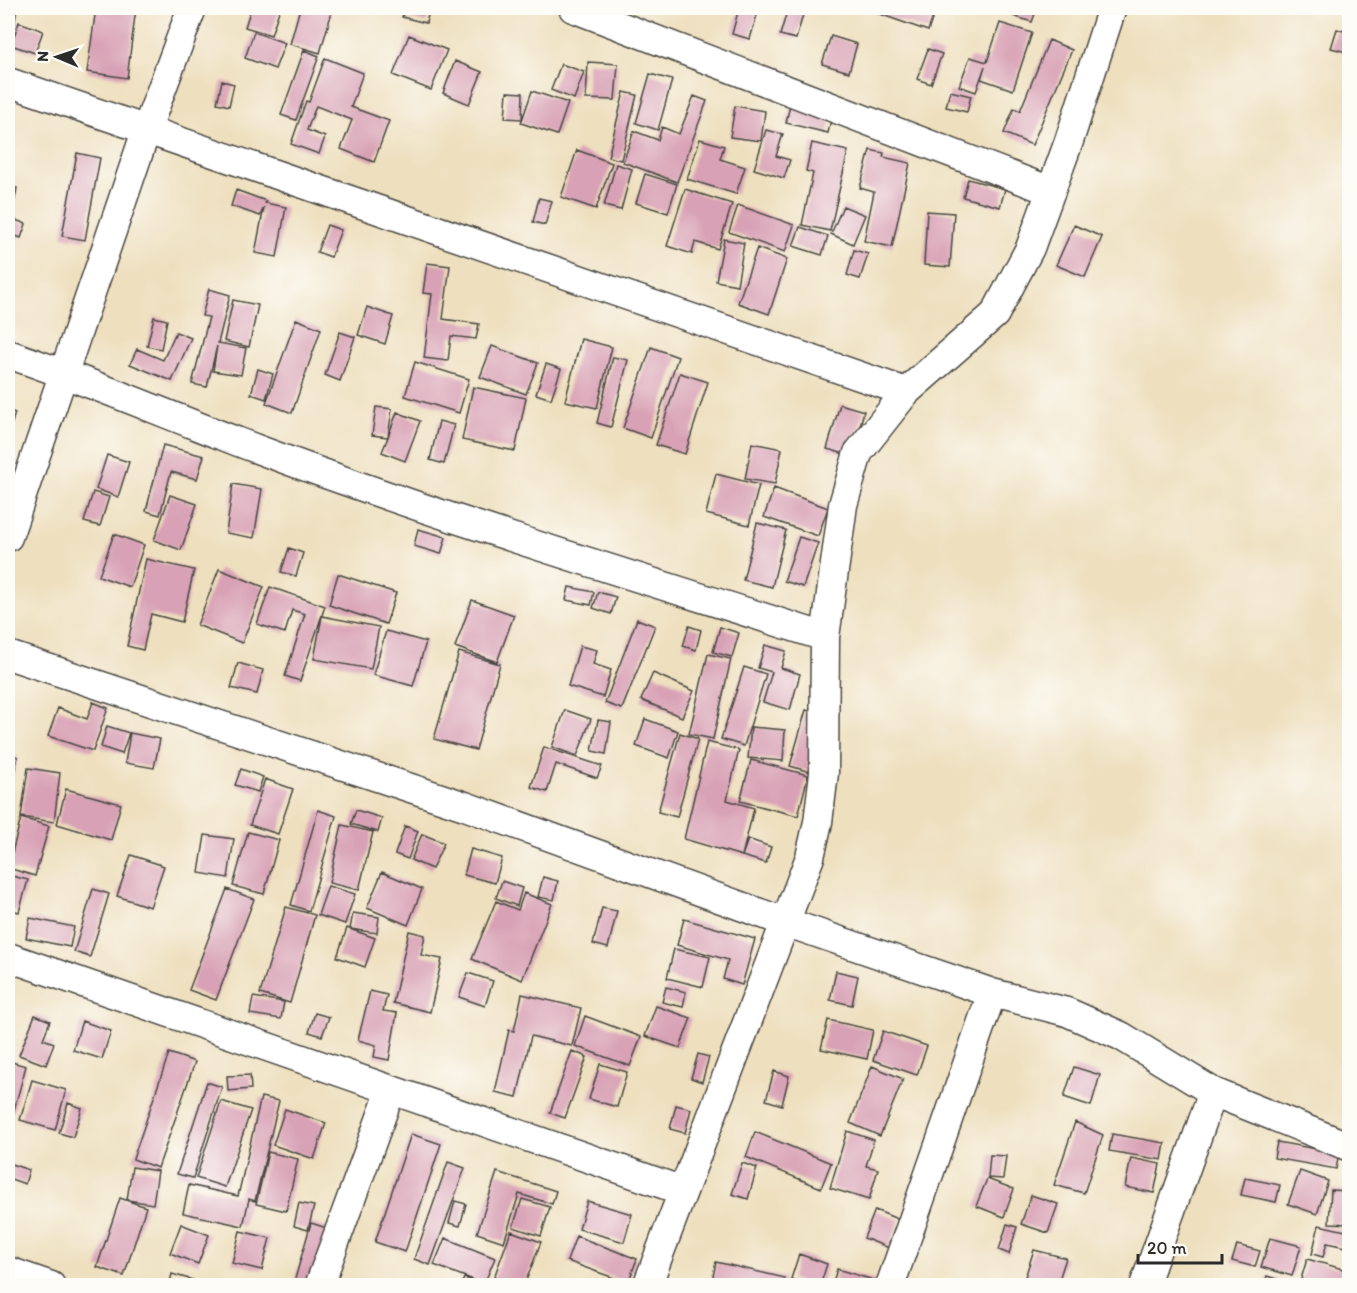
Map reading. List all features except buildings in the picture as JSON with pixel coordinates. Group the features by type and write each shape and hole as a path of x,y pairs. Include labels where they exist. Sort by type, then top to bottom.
{"street":[{"path":"8,537 146,131 192,8"},
{"path":"573,8 1051,191"},
{"path":"647,1286 810,857 818,822 824,773 825,637 843,505 858,453 906,392 995,314 1030,248 1112,8"},
{"path":"8,82 906,392"},
{"path":"8,354 63,372 256,449 437,513 825,637"},
{"path":"8,655 465,806 785,922 992,993 1067,1012 1121,1036 1213,1092 1350,1147"},
{"path":"8,957 683,1191"},
{"path":"890,1286 992,993"},
{"path":"319,1286 391,1090"},
{"path":"1144,1286 1213,1092"},
{"path":"8,1271 51,1286"}]}
